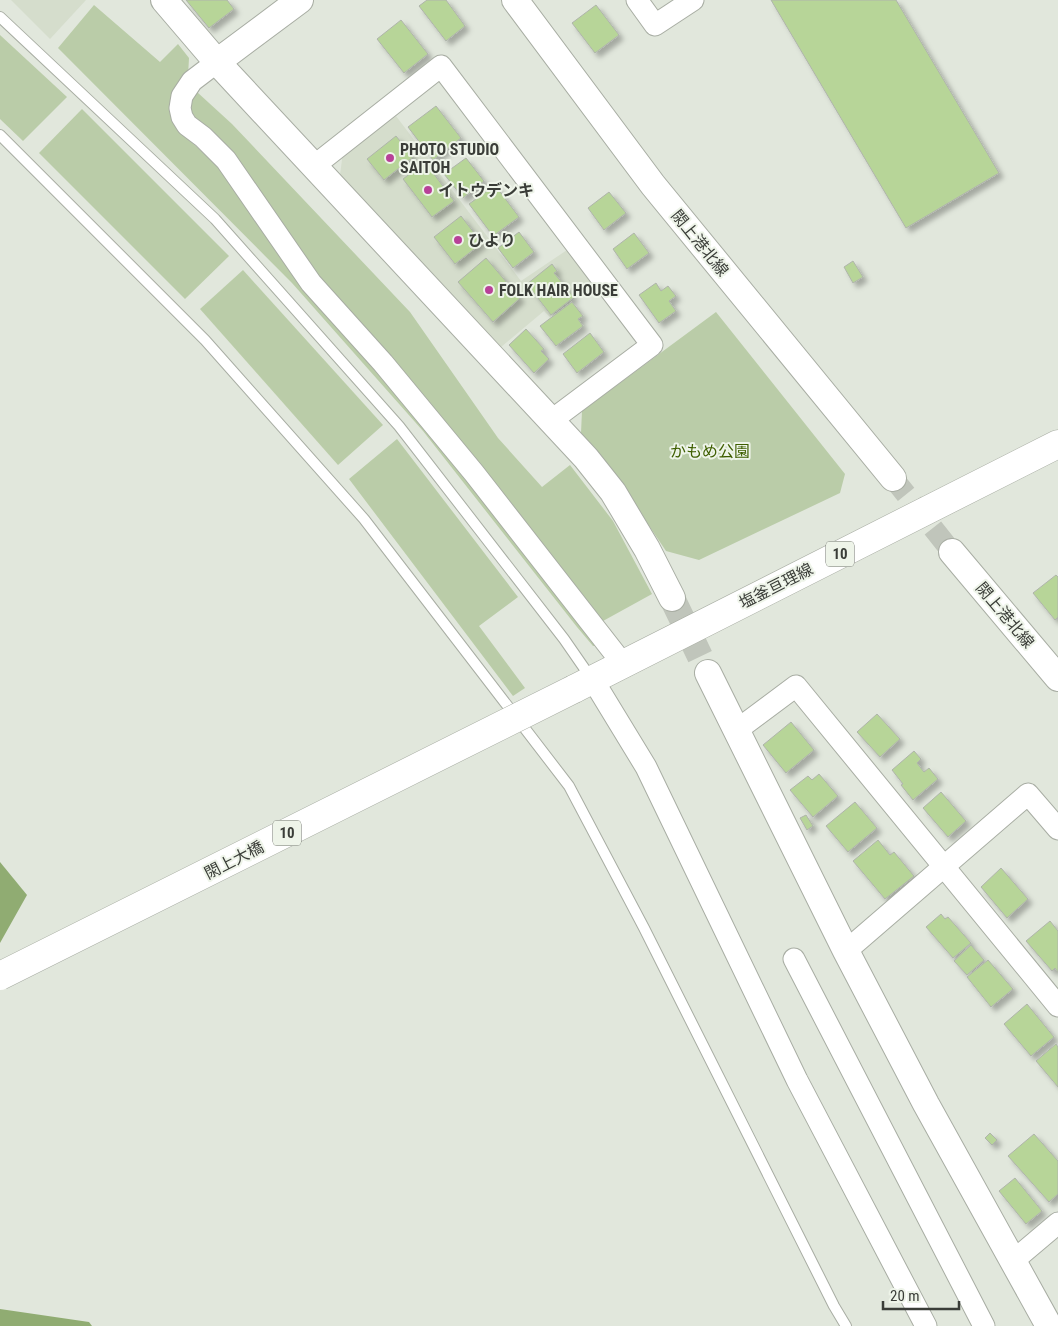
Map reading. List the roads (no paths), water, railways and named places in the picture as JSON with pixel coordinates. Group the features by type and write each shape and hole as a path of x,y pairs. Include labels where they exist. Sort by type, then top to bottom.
{"main road":[{"name":"塩釜亘理線","path":"584,684 1058,444"},
{"name":"閖上大橋","path":"0,976 584,684"}],"street":[{"path":"164,0 217,62 552,420 614,492 647,549 672,598"},
{"path":"300,0 192,82 182,96 180,108 182,117 188,125 226,160 311,283 383,362 474,473 623,664"},
{"name":"閖上港北線","path":"515,0 653,185 894,478"},
{"path":"637,0 656,25 693,0"},
{"path":"314,166 441,66 652,344 552,420"},
{"name":"閖上港北線","path":"952,552 1058,678"},
{"path":"708,673 846,951 926,1104 1049,1326"},
{"path":"584,684 646,767 797,1080 926,1326"},
{"path":"736,730 796,686 1058,1006"},
{"path":"846,951 1028,794 1058,829"},
{"path":"794,959 984,1326"},
{"path":"1013,1260 1058,1223"}],"lane":[{"path":"0,17 215,219 399,426 564,639 584,684"},
{"path":"0,135 205,340 364,519 569,786 644,928 834,1306 846,1326"}],"tunnel":[{"path":"893,478 952,552"},
{"path":"672,598 708,673"}],"place":[{"name":"PHOTO STUDIO SAITOH","path":"390,158"},
{"name":"イトウデンキ","path":"428,190"},
{"name":"ひより","path":"458,240"},
{"name":"FOLK HAIR HOUSE","path":"489,290"}],"park label":[{"name":"かもめ公園","path":"710,451"}]}
